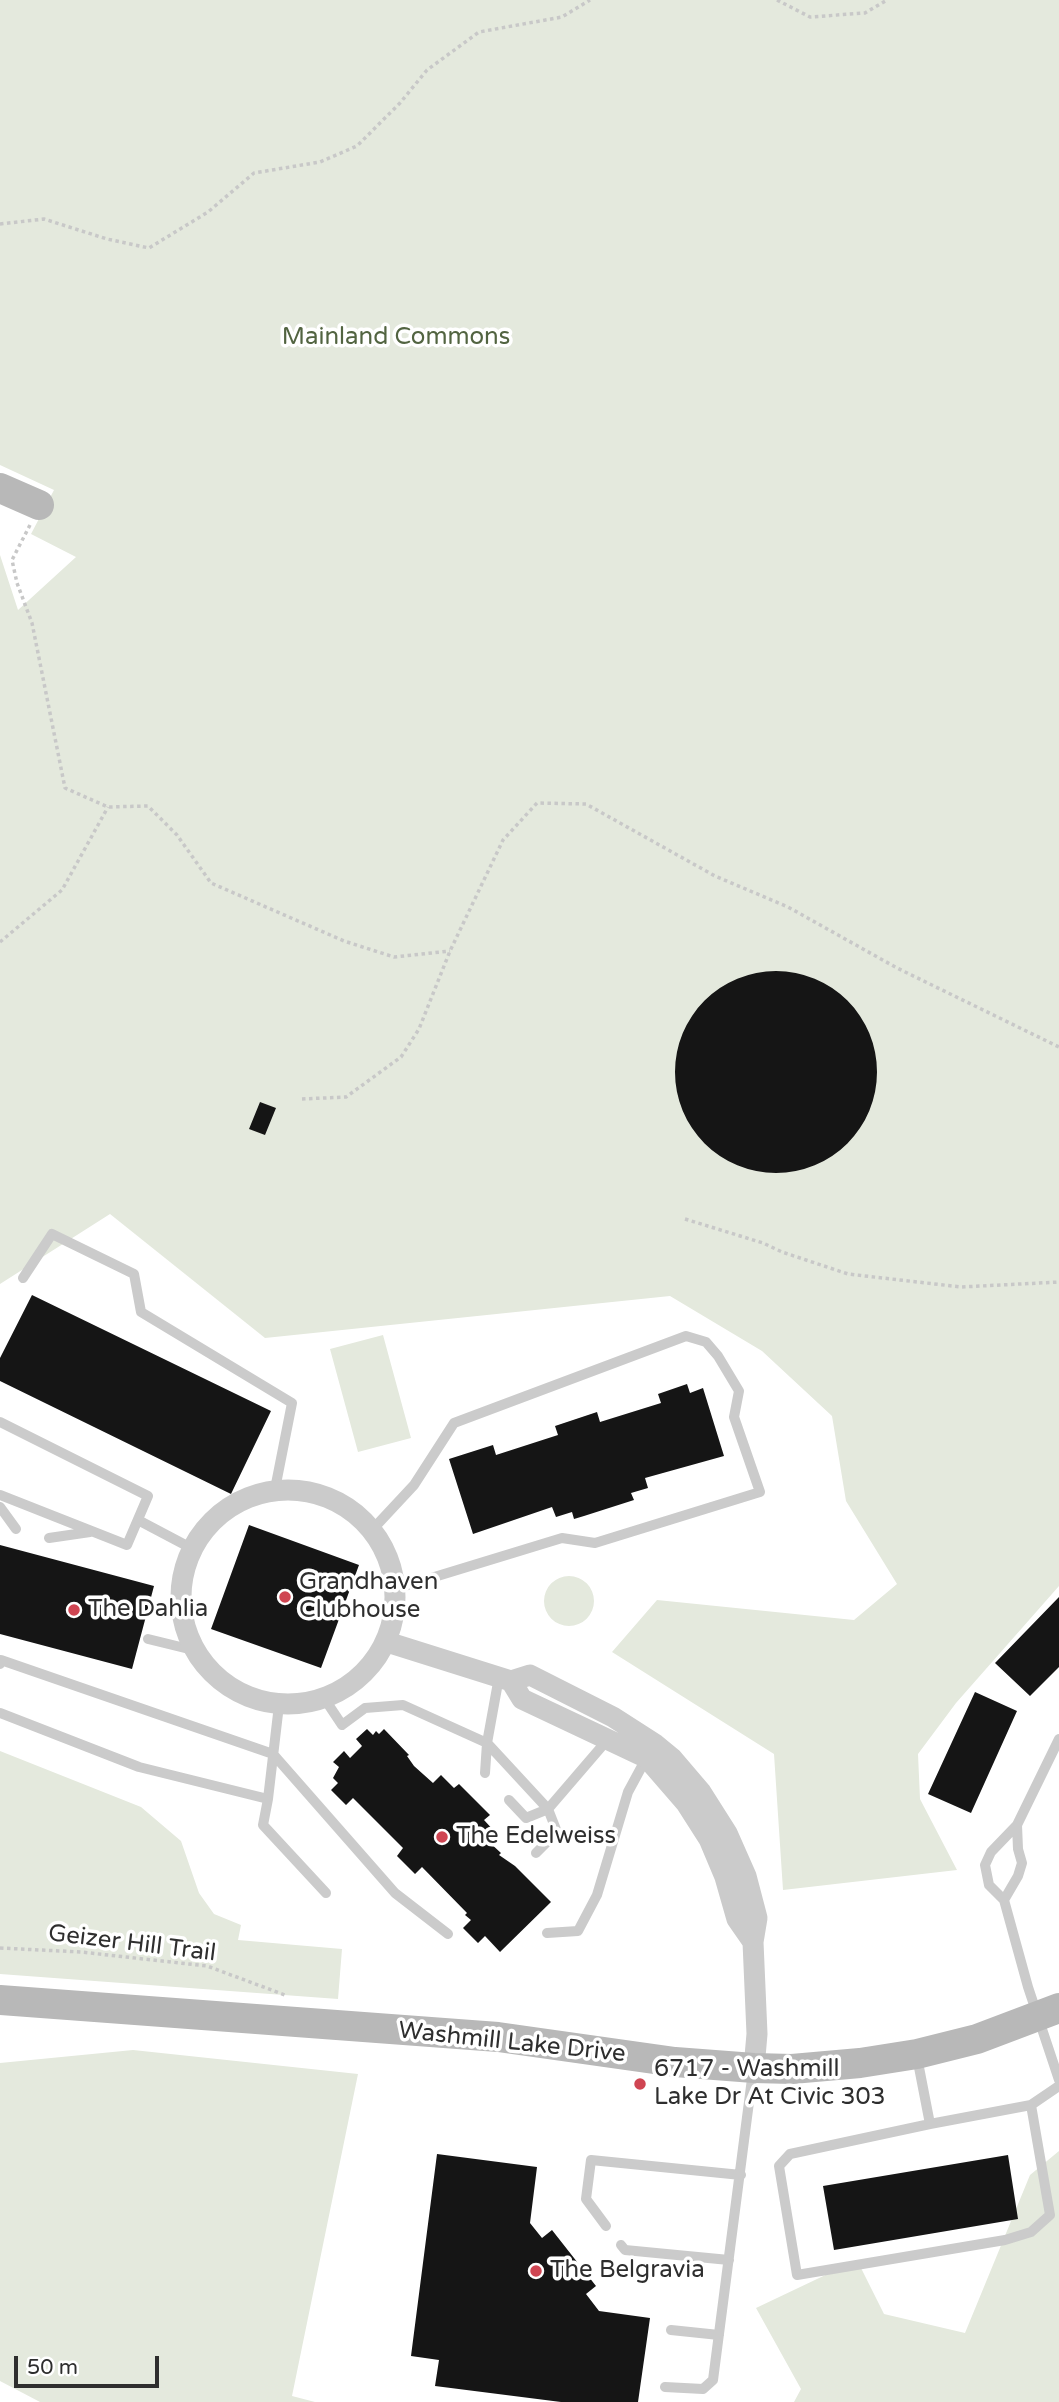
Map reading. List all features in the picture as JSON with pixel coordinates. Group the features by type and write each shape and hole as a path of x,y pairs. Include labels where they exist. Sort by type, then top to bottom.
{"street":[{"path":"0,488 39,505"},
{"path":"275,1489 312,1491 346,1505 373,1529 391,1561 396,1597 387,1642 373,1664 346,1688 314,1702 279,1705 245,1696 225,1684 215,1677 193,1650 181,1617 180,1582 191,1548 211,1520 240,1499 275,1489"},
{"path":"387,1642 505,1679 530,1675 613,1717 651,1751 709,1839 726,1877 737,1919 753,1942 757,2034 754,2068"},
{"path":"505,1679 522,1699 609,1738 651,1751"},
{"name":"Washmill Lake Drive","path":"0,2000 498,2037 675,2062 792,2069 860,2063 917,2054 977,2039 1049,2013"}],"lane":[{"path":"23,1278 52,1234 134,1274 141,1312 292,1403 275,1489"},
{"path":"373,1529 414,1485 454,1423 467,1418 686,1336 706,1342 718,1356 739,1391 734,1417 760,1492 595,1543 562,1538 395,1589"},
{"path":"0,1422 148,1496 127,1545 0,1495"},
{"path":"0,1507 16,1528"},
{"path":"138,1520 191,1548"},
{"path":"49,1538 92,1531"},
{"path":"148,1639 193,1650"},
{"path":"0,1664 1,1660 273,1755 395,1893 448,1934"},
{"path":"485,1773 486,1743 505,1679"},
{"path":"324,1698 342,1725 365,1708 403,1705 486,1743 548,1809 557,1832 536,1853"},
{"path":"279,1705 268,1799 262,1825 326,1893"},
{"path":"0,1713 139,1767 268,1799"},
{"path":"509,1800 526,1818 548,1809 609,1738"},
{"path":"1059,1739 1017,1825 991,1852 985,1865 989,1885 1004,1900 1049,2013 1059,2080"},
{"path":"547,1933 578,1931 597,1895 628,1792 651,1751"},
{"path":"1004,1900 1022,1863 1018,1849 1017,1825"},
{"path":"917,2054 930,2124"},
{"path":"665,2387 703,2389 713,2380 754,2068"},
{"path":"1031,2105 1050,2215 1031,2232 1005,2240 797,2274 779,2166 790,2154 1031,2105 1059,2086"},
{"path":"606,2226 586,2199 591,2160 741,2175"},
{"path":"621,2245 625,2250 729,2260"},
{"path":"671,2330 719,2335"}],"path":[{"path":"0,224 44,219 146,249 208,212 254,173 320,162 357,146 400,103 426,70 479,32 562,17 590,0"},
{"path":"777,0 810,17 865,13 887,0"},
{"path":"39,505 12,560 17,583 32,623 65,788 108,807 148,806 177,835 211,883 344,941 394,957 450,951"},
{"path":"302,1099 346,1097 401,1057 419,1029 450,951 503,840 537,803 586,804 715,876 788,907 897,968 1059,1047"},
{"path":"0,942 62,890 108,807"},
{"path":"685,1219 763,1243 848,1274 961,1287 1059,1282"},
{"name":"Geizer Hill Trail","path":"0,1948 81,1952 207,1966 288,1996"}],"green space":[{"name":"Mainland Commons","path":"0,0 1059,0 1059,1586 956,1703 918,1754 920,1799 957,1870 783,1890 774,1754 612,1652 657,1600 854,1620 897,1584 846,1501 832,1416 762,1351 670,1296 265,1338 110,1214 0,1284 0,555 18,610 76,557 31,534 54,490 0,465"},
{"path":"383,1335 411,1438 358,1452 330,1349"},
{"path":"569,1576 587,1583 594,1601 587,1619 569,1626 551,1619 544,1601 551,1583"},
{"path":"0,1751 141,1807 181,1841 199,1893 214,1914 241,1925 238,1940 342,1949 338,1999 0,1974"},
{"path":"133,2050 358,2074 292,2396 315,2402 40,2402 0,2381 0,2063"},
{"path":"1059,2151 1059,2402 794,2402 801,2389 756,2308 857,2260 884,2314 965,2333 1030,2175"}],"building":[{"path":"776,971 815,979 832,988 847,1001 860,1016 869,1033 877,1072 869,1111 860,1128 847,1143 832,1156 815,1165 776,1173 737,1165 720,1156 705,1143 692,1128 683,1111 675,1072 683,1033 692,1016 705,1001 720,988 737,979"},
{"path":"260,1102 276,1108 265,1135 249,1129"},
{"path":"32,1295 271,1411 231,1494 0,1381 0,1358"},
{"path":"687,1384 690,1393 703,1388 724,1456 645,1478 648,1488 631,1493 634,1500 584,1516 574,1519 572,1512 556,1517 552,1507 473,1534 449,1459 493,1445 496,1455 558,1435 555,1426 597,1412 600,1422 661,1403 658,1394"},
{"name":"Grandhaven Clubhouse","path":"249,1525 359,1565 321,1668 211,1629"},
{"name":"The Dahlia","path":"0,1545 154,1586 132,1669 0,1634"},
{"path":"1059,1597 1059,1667 1030,1696 995,1663"},
{"path":"975,1692 1017,1711 971,1813 928,1794"},
{"name":"The Edelweiss","path":"367,1729 373,1735 384,1729 409,1755 407,1756 414,1766 433,1783 441,1775 454,1788 459,1784 490,1815 484,1820 496,1833 488,1841 501,1853 499,1855 515,1866 551,1902 500,1952 485,1936 478,1943 463,1928 471,1920 465,1915 467,1913 422,1867 415,1874 397,1856 403,1848 353,1798 346,1805 331,1790 338,1783 333,1778 339,1767 333,1762 344,1751 350,1758 362,1746 356,1739"},
{"name":"The Belgravia","path":"437,2154 537,2167 530,2223 542,2238 552,2230 596,2286 586,2294 599,2311 650,2318 638,2402 561,2402 435,2386 439,2360 411,2356"},
{"path":"1008,2155 1018,2219 834,2250 823,2186"}],"place":[{"name":"Grandhaven Clubhouse","path":"285,1597"},
{"name":"The Dahlia","path":"74,1610"},
{"name":"The Edelweiss","path":"442,1837"},
{"name":"6717 - Washmill Lake Dr At Civic 303","path":"640,2084"},
{"name":"The Belgravia","path":"536,2271"}]}
